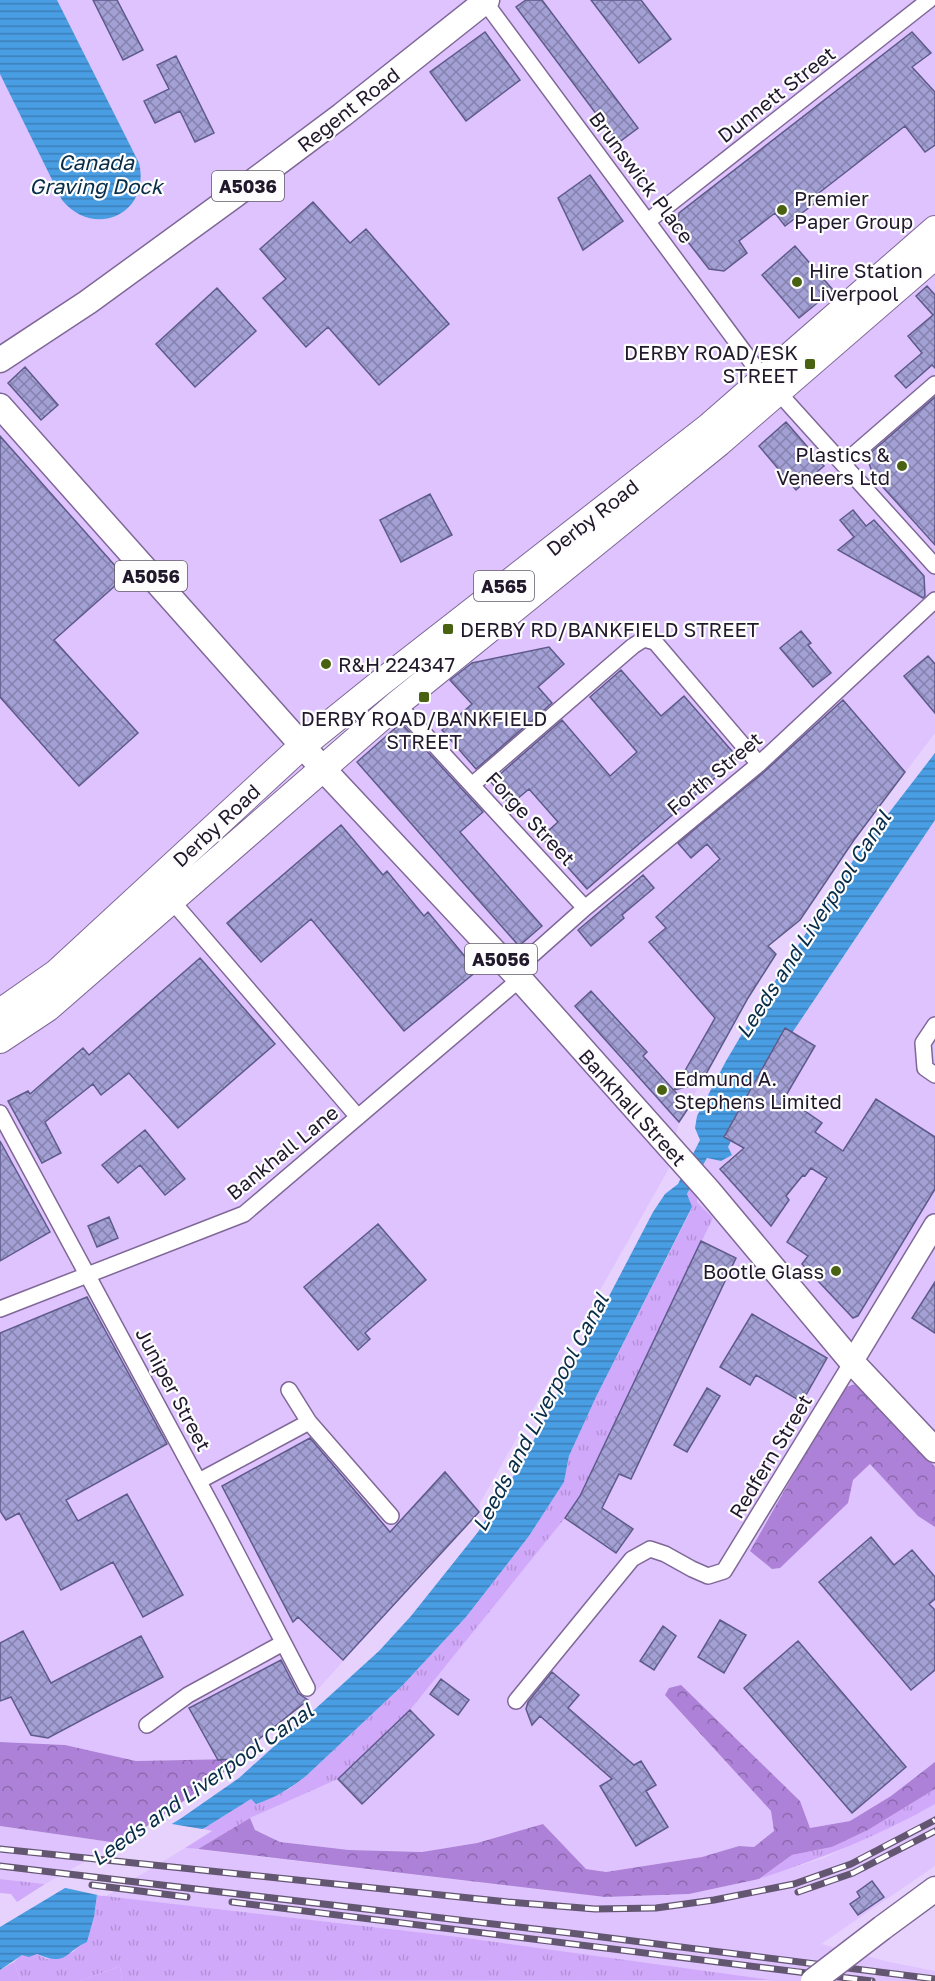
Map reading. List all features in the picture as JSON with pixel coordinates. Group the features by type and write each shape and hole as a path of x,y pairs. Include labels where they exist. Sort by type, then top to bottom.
{"highway":[{"name":"Derby Road","path":"0,1040 48,1008 324,770 397,704 719,443 771,385 935,228"},
{"name":"Derby Road","path":"0,1012 56,973 302,746 708,427 771,385 935,256"},
{"path":"302,746 318,750 332,746 419,676 449,662"},
{"path":"178,860 212,848 301,771 311,766 324,770"}],"main road":[{"name":"Regent Road","path":"0,360 88,302 253,182 486,1"},
{"name":"A5056","path":"0,406 324,770"},
{"name":"Bankhall Street","path":"324,770 516,975 708,1190 852,1362 935,1450"},
{"path":"852,1362 935,1225"},
{"path":"813,1981 935,1889"}],"street":[{"name":"Dunnett Street","path":"648,221 929,0"},
{"name":"Brunswick Place","path":"486,1 771,385 935,566"},
{"path":"844,463 935,384"},
{"name":"Forth Street","path":"516,975 585,908 759,764 935,600"},
{"path":"472,785 644,639 655,642 759,764"},
{"name":"Forge Street","path":"397,704 585,908"},
{"path":"171,901 358,1117"},
{"name":"Bankhall Lane","path":"0,1309 244,1214 358,1117 516,975"},
{"path":"935,1025 923,1043 925,1068 935,1075"},
{"name":"Juniper Street","path":"0,1113 199,1481 307,1688"},
{"name":"Redfern Street","path":"516,1701 632,1559 650,1550 665,1554 708,1576 724,1571 852,1362"},
{"path":"289,1390 309,1422 391,1516"},
{"path":"199,1481 309,1422"},
{"path":"147,1725 188,1695 283,1643"}],"shaded area":[{"path":"0,0 935,0 935,229 302,746 323,770 935,256 935,733 854,840 800,920 768,946 776,954 748,998 679,1122 668,1170 480,1503 479,1512 308,1700 234,1759 136,1761 65,1745 0,1742"},
{"path":"935,820 935,1762 891,1796 850,1821 810,1828 800,1801 782,1784 665,1695 771,1811 774,1831 754,1847 739,1846 702,1857 606,1872 586,1869 543,1824 477,1843 422,1852 349,1850 280,1842 255,1830 250,1818 338,1779 410,1710 581,1494 713,1218 697,1202 697,1192 691,1187 708,1157 724,1137 785,1028 793,1032"},
{"path":"935,1804 935,1866 821,1944 889,1962 935,1971 935,1981 774,1981 459,1937 106,1896 185,1848 605,1897 689,1894 759,1879 826,1857"},
{"path":"0,1826 118,1843 45,1884 0,1879"}],"green space":[{"path":"691,1187 697,1192 697,1202 713,1218 581,1494 565,1518 410,1710 338,1779 250,1818 198,1849 185,1848 212,1831 203,1829 251,1799 257,1804 289,1789 306,1776 402,1686 466,1617 529,1536 564,1482 569,1456 596,1397 692,1208 687,1195"},
{"path":"862,1382 935,1467 935,1527 918,1516 870,1464 853,1480 848,1503 780,1568 772,1569 750,1551 843,1388"},
{"path":"681,1685 800,1801 810,1828 850,1821 891,1796 935,1762 935,1789 868,1830 832,1847 792,1855 759,1879 689,1894 605,1897 198,1849 250,1818 255,1830 280,1842 349,1850 422,1852 477,1843 543,1824 586,1869 606,1872 702,1857 739,1846 754,1847 774,1831 771,1811 665,1695 669,1688"},
{"path":"0,1742 65,1745 136,1761 234,1759 233,1766 154,1822 118,1843 0,1826"},
{"path":"935,1789 935,1804 914,1816 849,1846 759,1879 792,1855 832,1847 868,1830"},
{"path":"0,1879 45,1884 17,1902 11,1894 0,1893"},
{"path":"97,1895 459,1937 771,1980 122,1981 120,1966 80,1981 21,1981 14,1962 22,1954 37,1954 47,1959 73,1952 81,1944 87,1942"},
{"path":"14,1962 21,1981 0,1981 0,1970"},
{"path":"120,1966 122,1981 80,1981"}],"water":[{"name":"Canada Graving Dock","path":"0,0 57,0 139,163 140,181 137,196 129,207 117,215 104,219 90,218 75,212 62,200 0,74"},
{"name":"Leeds and Liverpool Canal","path":"935,753 935,820 792,1033 784,1029 724,1136 731,1141 728,1147 732,1155 721,1161 707,1158 687,1194 692,1207 596,1397 569,1456 564,1482 529,1536 466,1617 402,1686 306,1776 289,1789 270,1799 256,1804 251,1799 97,1895 87,1942 65,1957 55,1959 37,1954 29,1957 22,1955 0,1970 0,1927 180,1819 239,1778 379,1651 411,1616 478,1532 524,1459 653,1212 665,1194 678,1184 700,1140 695,1128 697,1116 726,1061 858,853"}],"pier":[{"path":"166,1823 208,1830 102,1896 61,1887"}],"building":[{"path":"93,0 117,0 143,50 123,60"},
{"path":"526,0 542,0 638,128 618,143 516,7"},
{"path":"591,0 641,0 671,39 639,63"},
{"path":"485,32 520,80 466,121 430,72"},
{"path":"912,32 931,53 912,67 935,92 935,145 925,152 905,126 815,196 819,200 785,226 775,213 739,241 747,253 724,271 709,269 677,228 679,213"},
{"path":"176,56 214,133 195,142 180,111 155,123 144,101 169,89 157,65"},
{"path":"590,175 623,221 583,250 558,198"},
{"path":"313,202 350,243 366,229 449,324 379,385 328,327 306,347 263,298 286,279 260,249"},
{"name":"Hire Station Liverpool","path":"795,246 833,290 799,318 762,275"},
{"path":"927,286 935,295 935,368 932,365 906,388 895,376 922,353 908,336 933,315 916,296"},
{"path":"217,288 256,331 195,387 156,344"},
{"path":"25,367 58,405 41,420 8,383"},
{"name":"Plastics & Veneers Ltd","path":"935,397 935,545 873,476 867,456"},
{"path":"786,422 824,466 796,490 759,446"},
{"path":"0,436 125,577 54,640 138,733 79,786 0,697"},
{"path":"430,494 452,535 401,562 380,520"},
{"path":"853,510 866,526 874,520 924,576 925,596 923,598 838,550 854,537 840,520"},
{"path":"801,631 811,643 808,645 831,673 813,687 780,648"},
{"path":"549,647 564,664 538,687 552,703 476,769 442,730 472,704 450,680 472,663"},
{"path":"928,656 935,664 935,713 904,676"},
{"path":"621,670 661,716 684,696 738,758 587,889 541,837 558,822 529,789 510,805 491,782 562,720 610,776 637,752 590,697"},
{"path":"843,700 905,772 854,840 800,920 768,946 776,954 748,998 701,1083 674,1090 715,1018 649,942 666,928 656,917 720,859 707,844 691,858 678,843 765,771"},
{"path":"401,723 483,812 460,832 542,926 519,946 357,762"},
{"path":"341,825 383,875 387,871 424,916 428,912 477,971 404,1031 311,919 261,962 227,923"},
{"path":"643,875 654,888 622,915 624,918 591,946 578,930"},
{"path":"200,958 275,1044 178,1128 129,1073 101,1095 93,1084 45,1122 61,1153 42,1163 8,1101 28,1091 30,1094 83,1048 89,1055"},
{"path":"591,991 647,1052 643,1056 689,1107 679,1122 575,1006"},
{"path":"785,1028 815,1046 785,1097 822,1123 815,1132 843,1151 876,1099 935,1137 935,1189 858,1316 853,1318 802,1264 808,1256 787,1242 827,1178 811,1168 786,1196 789,1200 771,1226 720,1169 744,1148 724,1137"},
{"path":"145,1130 185,1179 165,1195 140,1165 118,1183 102,1165"},
{"path":"0,1141 50,1232 0,1261"},
{"path":"109,1217 118,1238 97,1247 88,1226"},
{"path":"378,1224 426,1280 365,1333 370,1339 358,1350 304,1287"},
{"path":"701,1241 736,1258 631,1479 619,1474 602,1508 633,1529 616,1553 565,1518 580,1496"},
{"path":"935,1282 935,1333 912,1318"},
{"path":"87,1297 167,1444 66,1500 78,1521 127,1494 183,1595 143,1617 113,1562 61,1590 19,1513 6,1520 0,1511 0,1333"},
{"path":"752,1314 827,1358 802,1402 756,1375 750,1385 720,1367"},
{"path":"707,1388 720,1396 687,1452 674,1445"},
{"path":"310,1438 390,1532 445,1472 479,1512 343,1660 298,1617 293,1622 222,1486"},
{"path":"871,1537 894,1565 912,1550 935,1577 935,1599 929,1604 935,1610 935,1670 911,1690 819,1582"},
{"path":"720,1620 746,1635 724,1673 698,1657"},
{"path":"663,1626 676,1636 654,1670 640,1661"},
{"path":"23,1631 51,1683 141,1636 163,1677 48,1738 31,1735 11,1697 0,1701 0,1643"},
{"path":"798,1641 906,1767 852,1813 744,1688"},
{"path":"281,1660 298,1693 308,1700 234,1759 218,1760 189,1708"},
{"path":"552,1672 579,1695 568,1708 634,1765 641,1761 656,1785 646,1791 668,1827 636,1846 600,1786 612,1779 540,1716 532,1725 526,1709 528,1702"},
{"path":"441,1679 469,1700 458,1715 430,1694"},
{"path":"410,1710 434,1735 362,1804 338,1779"},
{"path":"872,1881 884,1897 858,1915 850,1904 860,1897 857,1892"}],"railway":[{"path":"0,1849 508,1902 595,1909 656,1908 714,1900 794,1884 851,1864 935,1820"},
{"path":"798,1892 853,1873 935,1831"},
{"path":"0,1866 578,1934 935,1979"},
{"path":"92,1885 187,1897"},
{"path":"232,1902 872,1981"}],"place":[{"name":"Premier Paper Group","path":"782,210"},
{"name":"Hire Station Liverpool","path":"797,282"},
{"name":"DERBY ROAD/ESK STREET","path":"810,364"},
{"name":"Plastics & Veneers Ltd","path":"902,466"},
{"name":"DERBY RD/BANKFIELD STREET","path":"448,629"},
{"name":"R&H 224347","path":"326,664"},
{"name":"DERBY ROAD/BANKFIELD STREET","path":"424,697"},
{"name":"Edmund A. Stephens Limited","path":"662,1090"},
{"name":"Bootle Glass","path":"836,1271"}]}
